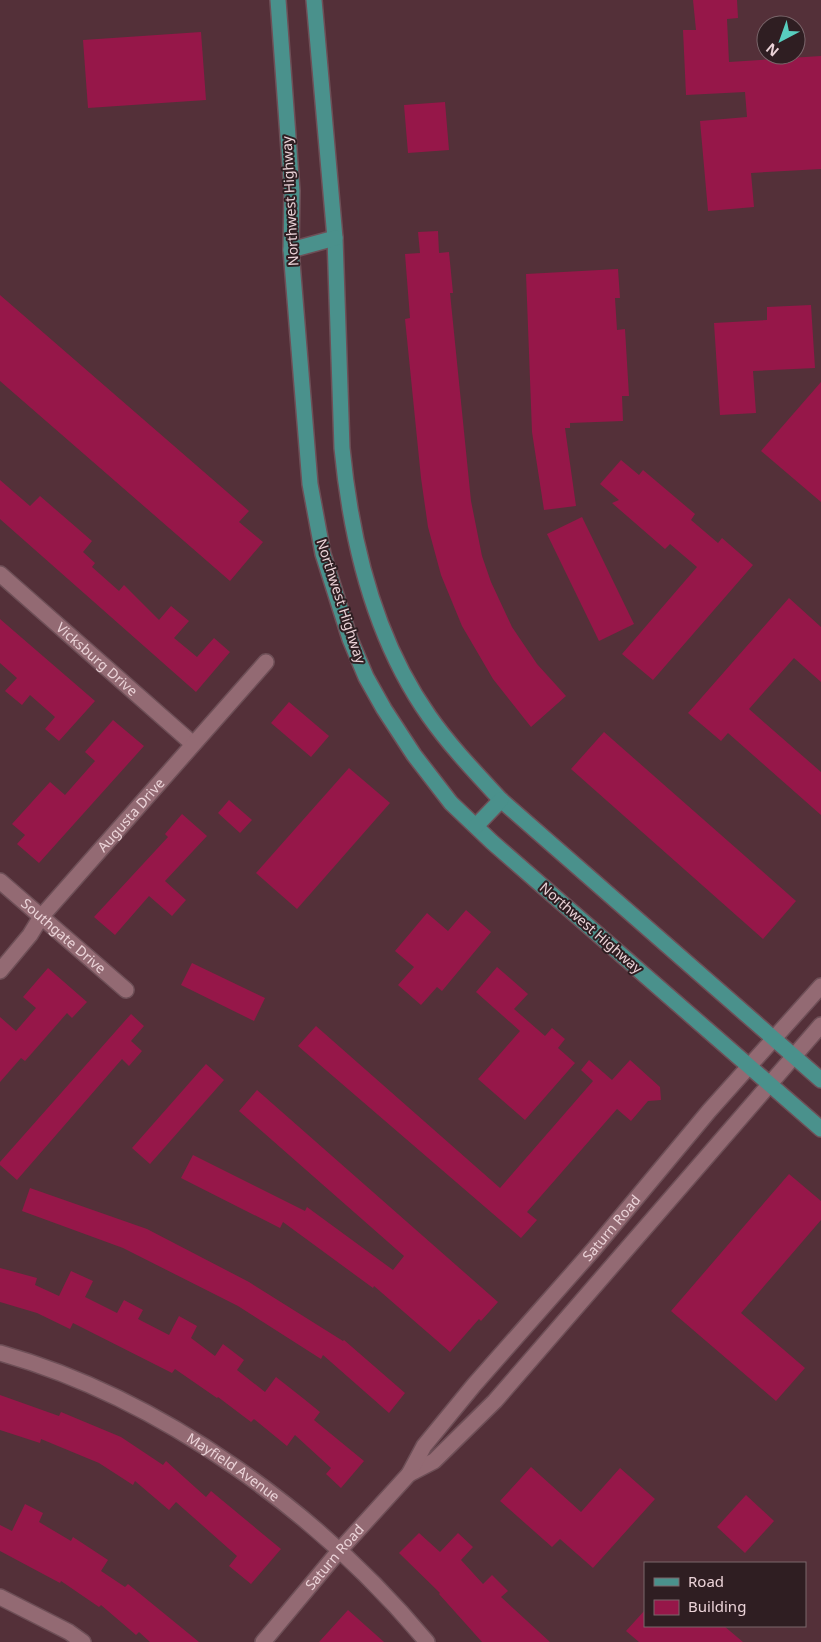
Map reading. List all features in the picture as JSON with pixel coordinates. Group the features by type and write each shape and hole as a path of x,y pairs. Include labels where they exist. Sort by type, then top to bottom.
{"main road":[{"name":"Northwest Highway","path":"278,0 292,191 291,250 310,484 323,554 344,622 366,676 387,714 436,784 451,802 748,1067 821,1129"},
{"path":"314,0 335,238 342,448 346,489 365,576 377,614 400,666 428,716 500,800 821,1080"},
{"path":"291,250 335,238"},
{"path":"476,826 500,800"}],"street":[{"name":"Vicksburg Drive","path":"0,574 193,744"},
{"name":"Augusta Drive","path":"0,971 30,935 41,917 266,662"},
{"name":"Southgate Drive","path":"0,881 126,990"},
{"name":"Saturn Road","path":"263,1642 340,1551 409,1474 424,1446 462,1400 748,1067 821,986"},
{"name":"Saturn Road","path":"409,1474 434,1461 495,1401 821,1025"},
{"name":"Mayfield Avenue","path":"0,1353 89,1384 150,1413 200,1441 292,1510 340,1551 427,1642"},
{"path":"0,1597 62,1628 83,1642"}],"building":[{"path":"693,0 737,0 738,18 727,19 729,62 756,60 756,65 806,65 806,57 821,56 821,169 751,173 754,207 708,211 700,121 747,117 745,92 686,95 683,30 696,30"},
{"path":"201,32 206,100 88,108 83,40"},
{"path":"445,102 449,150 408,153 404,105"},
{"path":"438,231 439,253 449,252 453,293 450,293 471,501 482,556 491,582 512,627 537,664 566,696 531,727 493,679 462,626 441,575 428,527 421,478 405,319 410,318 405,254 420,253 418,232"},
{"path":"618,269 620,298 615,298 617,330 625,329 629,396 622,396 623,421 570,423 570,428 565,428 576,506 544,510 532,432 526,274"},
{"path":"0,295 249,511 239,522 263,542 230,581 0,381"},
{"path":"811,305 815,368 753,371 756,413 720,415 714,323 767,320 767,307"},
{"path":"821,382 821,502 761,451"},
{"path":"621,460 639,475 643,470 695,514 691,520 718,543 722,538 753,565 653,680 622,654 697,567 670,544 665,549 612,503 619,500 600,484"},
{"path":"0,480 30,506 40,496 92,541 83,552 95,563 92,567 119,591 124,585 159,620 171,606 189,621 174,638 197,657 214,638 230,652 196,692 0,519"},
{"path":"582,517 634,624 599,641 547,534"},
{"path":"789,598 821,627 821,682 794,658 749,709 821,772 821,815 728,733 721,741 688,713"},
{"path":"0,619 95,701 59,741 45,729 55,717 30,695 22,705 5,691 17,678 0,663"},
{"path":"289,702 329,736 311,757 271,723"},
{"path":"113,720 144,746 39,863 17,844 25,835 12,824 50,782 65,795 95,761 85,752"},
{"path":"604,732 796,901 763,939 571,769"},
{"path":"349,768 390,803 297,909 256,873"},
{"path":"229,800 252,820 240,833 218,813"},
{"path":"182,814 207,836 165,881 186,900 172,916 149,896 115,935 94,917 168,837 165,834"},
{"path":"466,910 491,932 442,991 437,987 421,1005 398,985 414,967 395,951 427,913 448,931"},
{"path":"192,963 265,998 254,1021 181,985"},
{"path":"497,967 528,994 514,1009 545,1036 552,1028 565,1039 558,1048 575,1063 525,1120 478,1079 520,1031 476,992"},
{"path":"48,968 87,1002 72,1018 67,1013 25,1061 21,1058 0,1082 0,1017 16,1031 36,1008 23,997"},
{"path":"131,1014 144,1026 131,1041 142,1051 129,1066 122,1059 17,1180 0,1165 0,1162"},
{"path":"316,1026 500,1188 593,1081 581,1070 589,1060 612,1080 630,1060 660,1087 661,1100 648,1101 631,1121 617,1109 527,1212 537,1220 521,1238 298,1046"},
{"path":"206,1064 224,1080 150,1164 132,1148"},
{"path":"257,1090 498,1302 481,1321 479,1319 450,1352 374,1286 373,1288 283,1222 280,1228 181,1178 193,1155 305,1211 307,1207 393,1270 404,1256 239,1111"},
{"path":"789,1174 821,1201 821,1220 741,1313 805,1368 776,1401 671,1311"},
{"path":"30,1188 147,1229 249,1282 344,1340 405,1393 389,1413 323,1355 321,1359 238,1306 123,1248 22,1211"},
{"path":"0,1268 37,1278 35,1285 59,1296 71,1271 93,1281 85,1297 117,1313 124,1300 143,1310 138,1319 169,1335 179,1316 197,1326 191,1338 215,1356 223,1344 244,1360 237,1370 265,1392 276,1377 320,1412 314,1420 364,1461 341,1488 326,1474 331,1468 295,1435 287,1446 254,1419 251,1422 218,1397 175,1369 172,1373 73,1323 70,1329 37,1313 0,1302"},
{"path":"0,1395 59,1416 61,1412 121,1437 163,1465 166,1461 206,1497 211,1491 281,1549 251,1584 229,1566 237,1556 176,1502 169,1510 135,1481 133,1485 99,1463 41,1439 40,1443 0,1430"},
{"path":"531,1467 581,1512 620,1468 655,1499 593,1568 560,1539 552,1547 500,1501"},
{"path":"746,1495 774,1521 745,1553 717,1527"},
{"path":"25,1504 43,1513 39,1522 71,1541 73,1537 108,1560 101,1571 125,1587 128,1584 199,1642 150,1642 139,1632 136,1635 101,1605 99,1607 61,1581 60,1583 0,1551 0,1525 12,1531"},
{"path":"419,1533 440,1552 458,1533 473,1547 461,1560 483,1584 492,1575 508,1591 501,1597 550,1642 482,1642 440,1593 399,1553"},
{"path":"348,1610 384,1642 319,1642"},
{"path":"644,1611 644,1627 725,1627 743,1642 639,1642 626,1631"}]}
